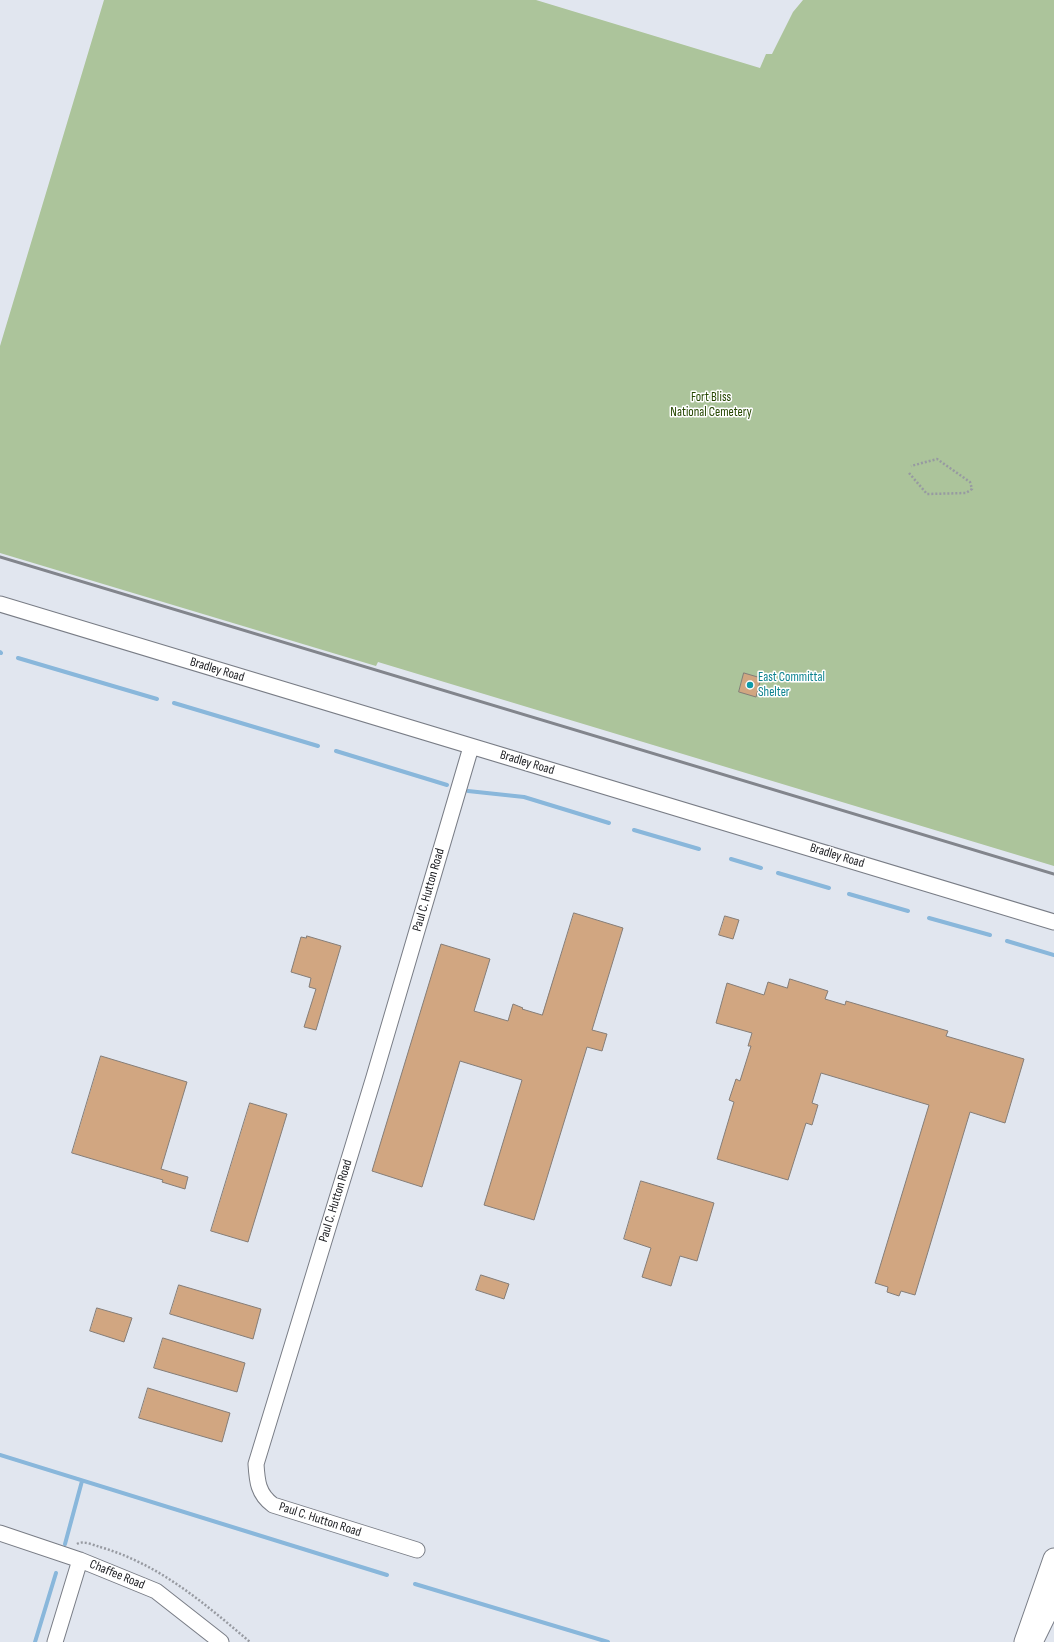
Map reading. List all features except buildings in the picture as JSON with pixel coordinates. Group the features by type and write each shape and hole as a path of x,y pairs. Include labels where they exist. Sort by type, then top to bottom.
{"highway":[{"path":"1026,1642 1054,1559"}],"main road":[{"path":"1033,1642 1054,1599"}],"street":[{"name":"Bradley Road","path":"0,604 1054,922"},
{"name":"Paul C. Hutton Road","path":"417,1550 273,1505 266,1500 259,1489 256,1464 374,1077 471,747"},
{"name":"Chaffee Road","path":"0,1533 80,1560 156,1591 221,1642"},
{"path":"55,1642 80,1560"}],"path":[{"path":"909,473 927,494 966,494 972,489 970,482 937,459 911,466"}],"green space":[{"name":"Fort Bliss National Cemetery","path":"104,0 536,0 760,68 766,54 772,54 793,12 803,0 1054,0 1054,866 378,662 376,666 0,553 0,346"}],"waterway":[{"path":"18,658 157,699"},
{"path":"174,703 318,746"},
{"path":"336,751 447,785"},
{"path":"468,791 524,797 609,823"},
{"path":"634,830 699,849"},
{"path":"731,859 761,868"},
{"path":"778,873 829,888"},
{"path":"849,894 908,911"},
{"path":"929,918 990,935"},
{"path":"1007,941 1054,955"},
{"path":"0,1455 387,1575"},
{"path":"65,1544 82,1481"},
{"path":"35,1642 56,1573"},
{"path":"415,1584 608,1642"}],"railway":[{"path":"0,557 1054,874"}],"place":[{"name":"East Committal Shelter","path":"750,685"}]}
